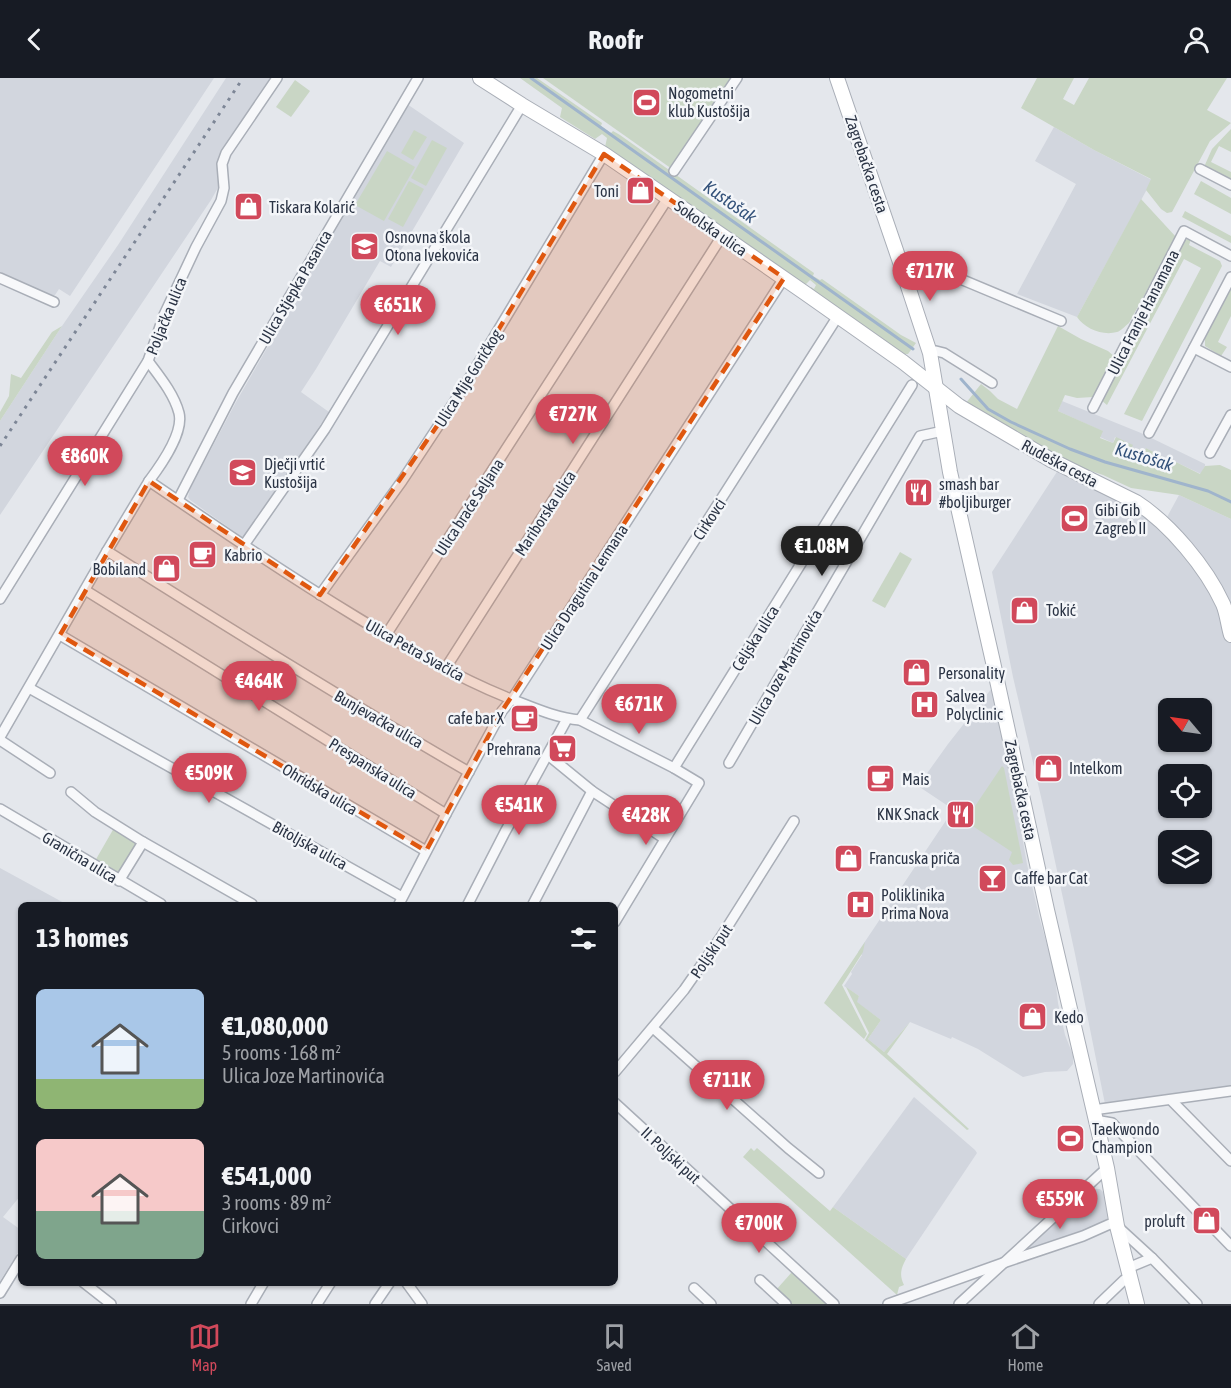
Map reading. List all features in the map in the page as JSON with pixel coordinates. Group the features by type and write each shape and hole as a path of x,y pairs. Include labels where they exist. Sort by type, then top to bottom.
{"street":[{"name":"Poljačka ulica","path":"0,739 107,551 176,437 180,421 179,413 171,395 147,361 164,315 221,201 224,188 222,164 226,153 277,78"},
{"name":"Ulica Stjepka Pasanca","path":"178,500 233,393 418,78"},
{"name":"Sokolska ulica","path":"480,78 604,154 838,316 935,387"},
{"path":"674,171 737,78"},
{"name":"Zagrebačka cesta","path":"837,78 930,353 950,472 1044,898 1107,1168 1117,1226 1137,1304"},
{"path":"244,545 325,429 522,105"},
{"name":"Ulica Mije Goričkog","path":"320,595 402,481 464,387 604,154"},
{"path":"1200,169 1231,185"},
{"name":"Ulica braće Seljana","path":"386,635 668,198"},
{"name":"Ulica Franje Hanamana","path":"1093,408 1184,231 1231,256"},
{"name":"Mariborska ulica","path":"445,669 722,236"},
{"path":"901,265 915,260 1060,321"},
{"path":"1149,433 1231,277"},
{"path":"0,278 54,302"},
{"name":"Ulica Dragutina Lermana","path":"401,901 502,711 512,699 784,278"},
{"name":"Cirkovci","path":"580,720 838,316"},
{"path":"1194,348 1231,367"},
{"path":"930,353 936,351 944,353 992,383"},
{"path":"0,599 147,361"},
{"name":"Celjska ulica","path":"674,768 912,385"},
{"name":"Rudeška cesta","path":"935,387 959,406 993,427 1051,460 1136,502 1157,517 1181,542 1210,579 1224,606 1231,635"},
{"path":"1210,453 1231,415"},
{"name":"Ulica Joze Martinovića","path":"729,764 920,436 943,431"},
{"name":"Ulica Petra Svačića","path":"150,481 320,595 445,669 512,699 567,719 580,720 699,783 665,839"},
{"name":"Bunjevačka ulica","path":"107,551 287,664 469,772"},
{"name":"Prespanska ulica","path":"85,590 446,814"},
{"name":"Ohridska ulica","path":"60,635 426,851"},
{"name":"Bitoljska ulica","path":"29,688 401,901"},
{"path":"469,902 567,719"},
{"path":"0,739 50,773"},
{"path":"548,755 592,791 665,839 618,917"},
{"path":"534,902 592,791"},
{"path":"71,792 95,812 143,842 248,902"},
{"name":"Granična ulica","path":"0,809 157,902"},
{"name":"Poljski put","path":"618,1069 684,990 721,937 794,821"},
{"path":"119,881 143,842"},
{"path":"653,1028 819,1173"},
{"path":"1094,1115 1231,1091"},
{"path":"1171,1100 1231,1161"},
{"name":"II. Poljski put","path":"618,1106 834,1304"},
{"path":"1094,1115 1112,1123 1231,1246"},
{"path":"958,1304 1107,1168"},
{"path":"888,1304 1083,1236 1110,1224 1117,1226 1152,1258 1197,1304"},
{"path":"1099,1304 1130,1273 1152,1258"},
{"path":"0,1293 18,1264"},
{"path":"759,1280 786,1304"},
{"path":"88,1286 111,1304"},
{"path":"250,1304 261,1286"},
{"path":"317,1304 328,1286"},
{"path":"375,1304 387,1286"},
{"path":"409,1286 422,1304"},
{"path":"694,1288 711,1304"}],"highlighted area":[{"path":"604,154 784,278 502,711 426,851 60,635 149,481 320,595 464,387"}],"shaded area":[{"path":"0,78 214,78 70,296 59,289 55,295 46,295 0,272"},
{"path":"226,78 271,78 225,145 219,160 219,186 211,200 0,515 0,421"},
{"name":"Osnovna škola Otona Ivekovića","path":"407,104 464,143 391,267 380,261 301,392 329,412 246,535 242,537 190,500 188,497 190,489 236,402"},
{"path":"1054,127 1152,180 1077,317 1017,294 1076,184 1035,161"},
{"path":"1062,401 1141,433 1205,466 1201,474 1176,462 1175,464 1146,448 1144,452 1132,447 1115,437 1113,443 1100,437 1102,431 1058,411"},
{"path":"1062,464 1142,513 1160,530 1179,495 1231,519 1231,1090 1105,1104 1075,954 992,572"},
{"path":"992,688 1012,779 1027,864 1054,969 1065,1035 1073,1055 1073,1064 1067,1071 1045,1072 1023,1077 978,1049 910,1022 884,1052 868,1039 881,1020 856,1002 859,996 844,986 862,955 858,952 955,807 953,805 951,808 918,786"},
{"path":"0,868 62,902 18,902 18,1199 3,1217 18,1228 18,1253 0,1281"},
{"path":"914,1097 977,1153 906,1259 833,1207"},
{"path":"1093,1189 1100,1189 1106,1195 1110,1214 1104,1223 1045,1245 1024,1250 1024,1246"}],"green space":[{"path":"520,78 537,78 602,123 601,126 611,133 613,131 620,135 814,273 813,276 822,279 901,335 916,343 908,354 900,354 811,291 811,287 814,289 816,285 810,280 804,286 605,147 607,138 602,134 595,139 560,117 562,108"},
{"name":"Nogometni klub Kustošija","path":"543,78 733,78 672,169"},
{"path":"1037,78 1074,78 1063,99 1074,105 1089,78 1227,78 1207,110 1231,123 1210,141 1172,212 1167,213 1146,190 1151,179 1094,150 1021,108"},
{"path":"295,80 310,91 291,117 276,107"},
{"path":"1231,129 1231,152 1219,146 1211,162 1231,172 1231,181 1204,167 1212,149"},
{"path":"414,130 427,137 413,160 401,153"},
{"path":"432,140 447,148 426,186 411,178"},
{"path":"387,151 415,167 384,221 355,205"},
{"path":"409,181 424,189 403,227 388,219"},
{"path":"1201,181 1231,198 1231,214 1194,194"},
{"path":"1141,199 1176,237 1129,323 1117,332 1106,333 1095,330 1085,325 1077,317"},
{"path":"1185,211 1231,236 1231,243 1182,217"},
{"path":"1191,239 1189,245 1220,261 1222,266 1142,421 1124,414 1201,268 1184,259 1107,405 1101,400 1183,240"},
{"path":"1231,289 1231,316 1218,342 1227,347 1221,356 1205,346 1205,338"},
{"path":"62,326 0,421 0,412 9,396 11,374 21,378 52,332"},
{"path":"1058,326 1108,351 1115,357 1093,397 1077,398 1065,395 1058,411 1103,431 1100,438 1113,443 1116,437 1138,450 1144,452 1146,448 1200,474 1205,466 1220,465 1231,470 1231,519 1179,495 1131,488 1079,467 1009,430 966,403 981,384 998,399 1017,409"},
{"path":"900,552 912,559 885,608 872,601"},
{"path":"1002,766 1023,863 1013,865 1009,860 1012,852 965,821"},
{"path":"114,828 134,841 136,846 120,873 117,874 95,861"},
{"path":"865,942 863,952 842,985 867,1034 864,1039 824,1003"},
{"path":"846,987 859,996 857,1002 881,1020 868,1039 884,1052 910,1022 887,1054 969,1129 967,1130 865,1040 869,1033"},
{"path":"751,1148 754,1151 757,1148 830,1211 833,1207 906,1259 901,1272 904,1285 899,1287 897,1295 743,1157"},
{"path":"792,1272 826,1304 791,1304 776,1290"}],"waterway":[{"name":"Kustošak","path":"531,78 913,349"},
{"name":"Kustošak","path":"961,379 988,409 1070,449 1105,462 1208,491 1231,502"}],"railway":[{"path":"0,446 243,78"}],"place":[{"name":"Nogometni klub Kustošija","path":"647,102"},
{"name":"Toni","path":"640,191"},
{"name":"Tiskara Kolarić","path":"248,207"},
{"name":"Osnovna škola Otona Ivekovića","path":"364,246"},
{"name":"Dječji vrtić Kustošija","path":"243,473"},
{"name":"smash bar #boljiburger","path":"918,493"},
{"name":"Gibi Gib Zagreb II","path":"1074,519"},
{"name":"Kabrio","path":"203,555"},
{"name":"Bobiland","path":"167,569"},
{"name":"Tokić","path":"1025,610"},
{"name":"Personality","path":"917,673"},
{"name":"Salvea Polyclinic","path":"925,705"},
{"name":"cafe bar X","path":"525,718"},
{"name":"Prehrana","path":"562,749"},
{"name":"Intelkom","path":"1048,768"},
{"name":"Mais","path":"881,779"},
{"name":"KNK Snack","path":"960,814"},
{"name":"Francuska priča","path":"848,858"},
{"name":"Caffe bar Cat","path":"993,878"},
{"name":"Poliklinika Prima Nova","path":"860,904"},
{"name":"Kedo","path":"1033,1017"},
{"name":"Taekwondo Champion","path":"1071,1138"},
{"name":"proluft","path":"1206,1221"}]}
